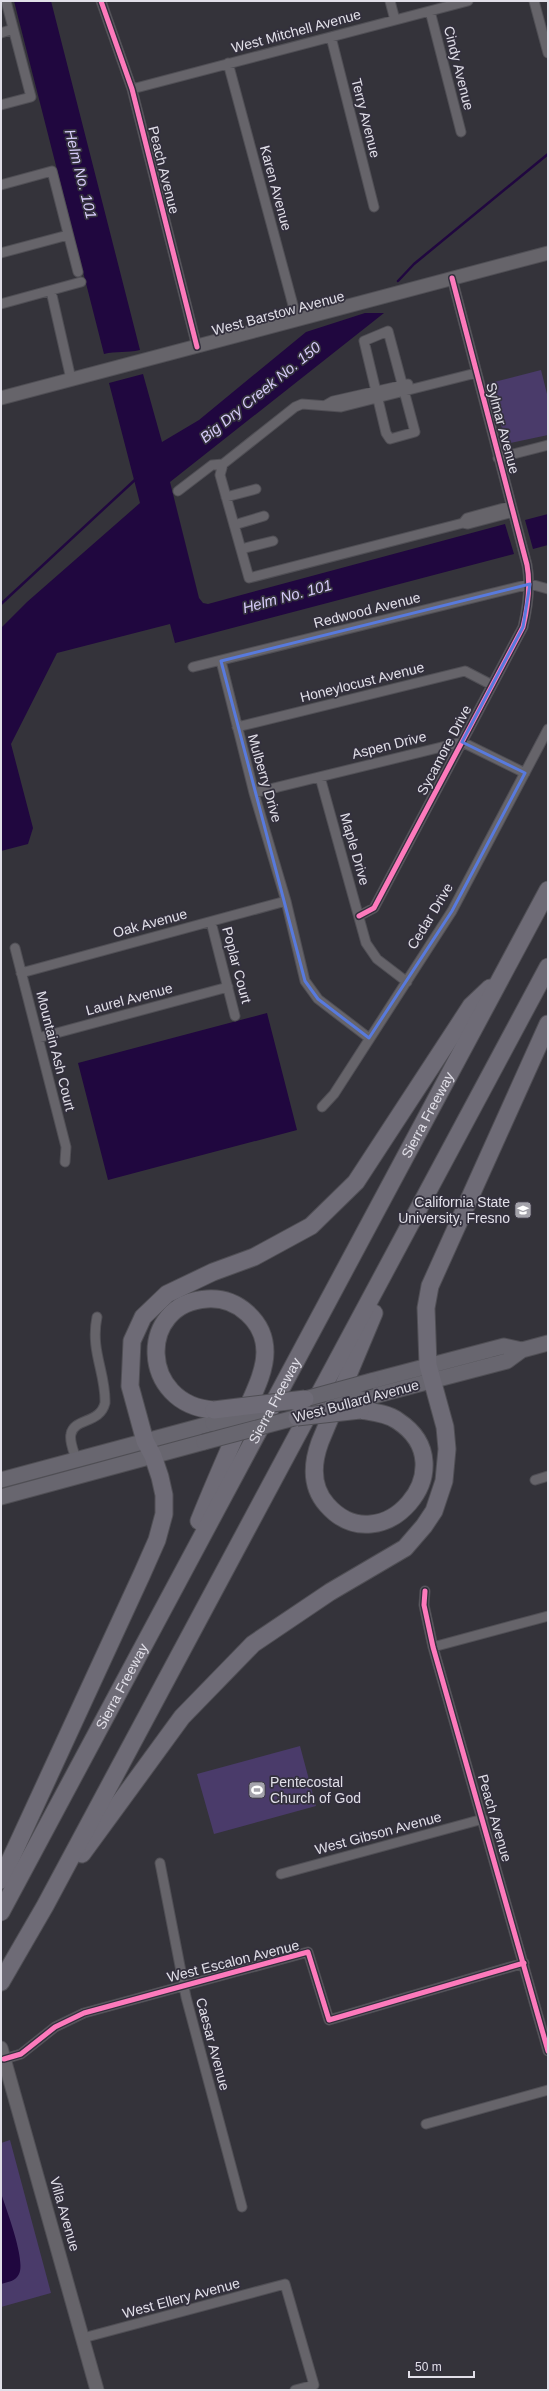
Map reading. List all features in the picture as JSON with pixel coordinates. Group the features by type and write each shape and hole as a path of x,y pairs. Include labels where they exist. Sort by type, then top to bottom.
{"highway":[{"name":"Sierra Freeway","path":"1,1912 548,890"},
{"path":"1,1982 45,1906 417,1209 548,967"},
{"path":"1,1880 157,1540 164,1514 164,1495 130,1386 132,1341 143,1317 167,1294 213,1272 254,1257 310,1226 356,1182 471,1006 501,977"},
{"path":"45,1906 182,1718 253,1644 330,1592 395,1555 414,1538 424,1526 440,1497 447,1464 445,1427 430,1373 426,1308 430,1286 548,1024"},
{"path":"297,1417 361,1404 397,1420 407,1428 421,1449 423,1462 421,1486 415,1498 398,1514 376,1523 353,1521 334,1512 326,1504 316,1485 314,1458 417,1209"},
{"path":"156,1620 254,1392 265,1353 264,1341 259,1328 247,1312 228,1302 207,1299 187,1304 169,1317 159,1334 155,1356 160,1373 172,1393 192,1407 213,1417 305,1399"}],"main road":[{"name":"West Barstow Avenue","path":"1,398 548,253"},
{"name":"West Bullard Avenue","path":"305,1399 371,1381 507,1362 522,1350 548,1343"},
{"name":"West Bullard Avenue","path":"361,1404 430,1373"},
{"name":"West Bullard Avenue","path":"1,1496 149,1448 213,1417"},
{"name":"West Bullard Avenue","path":"1,1480 76,1459 149,1448 204,1442 297,1417"},
{"path":"1,1496 42,1476 70,1468 76,1459"},
{"name":"Villa Avenue","path":"3,2055 97,2390"}],"street":[{"path":"1,105 31,97 6,1"},
{"name":"Peach Avenue","path":"101,1 132,89 197,347"},
{"path":"390,1 395,20"},
{"name":"West Mitchell Avenue","path":"132,89 468,1"},
{"path":"534,1 548,52"},
{"name":"Cindy Avenue","path":"430,11 461,132"},
{"path":"1,33 13,29"},
{"name":"Terry Avenue","path":"331,37 374,207"},
{"name":"Karen Avenue","path":"228,63 297,320"},
{"path":"1,185 52,171 78,272"},
{"path":"1,253 68,234"},
{"name":"Sylmar Avenue","path":"452,278 530,584"},
{"path":"1,304 81,282"},
{"path":"51,291 71,379"},
{"path":"388,331 403,388 415,432 390,439 386,433 364,341 388,331"},
{"path":"178,492 212,465 223,464 295,407 302,404 326,405 333,408 341,407 377,395 476,370"},
{"path":"498,458 548,445"},
{"path":"223,464 220,475 249,578 463,523 468,524 512,509"},
{"path":"226,497 256,489"},
{"path":"234,525 264,516"},
{"path":"241,549 273,542"},
{"name":"Redwood Avenue","path":"193,667 530,584 548,589"},
{"name":"Sycamore Drive","path":"359,916 374,908 523,627 530,584"},
{"name":"Mulberry Drive","path":"221,661 254,793 286,901 305,981 318,999 368,1038"},
{"name":"Honeylocust Avenue","path":"237,727 465,671 492,684"},
{"name":"Cedar Drive","path":"322,1107 334,1094 368,1038 407,982 452,911 548,729"},
{"path":"462,742 525,773"},
{"name":"Aspen Drive","path":"254,793 462,742"},
{"name":"Maple Drive","path":"320,777 366,943 377,959 407,982"},
{"name":"Oak Avenue","path":"22,972 286,901"},
{"name":"Poplar Court","path":"211,922 235,1016"},
{"name":"Mountain Ash Court","path":"15,948 66,1147 65,1162"},
{"name":"Laurel Avenue","path":"38,1038 228,987"},
{"path":"76,1459 71,1439 72,1430 80,1423 96,1418 105,1403 94,1339 97,1318"},
{"path":"535,1480 548,1476"},
{"name":"Peach Avenue","path":"426,1591 424,1605 433,1647 548,2051"},
{"path":"433,1647 548,1616"},
{"name":"West Gibson Avenue","path":"281,1874 483,1819"},
{"name":"Caesar Avenue","path":"160,1863 169,1921 184,1985 242,2207"},
{"name":"West Escalon Avenue","path":"3,2055 21,2054 66,2020 184,1985 308,1952 329,2020 524,1963"},
{"path":"426,2124 548,2090"},
{"name":"West Ellery Avenue","path":"83,2338 285,2284 314,2385 295,2390"}],"highlighted area":[{"path":"530,584 523,627 462,742 525,773 452,911 369,1038 318,999 305,981 221,661"}],"shaded area":[{"path":"541,370 548,398 548,435 506,444 490,383"},
{"name":"Pentecostal Church of God","path":"300,1746 316,1806 214,1834 197,1774"},
{"path":"10,2140 51,2293 1,2307 1,2143"}],"water":[{"name":"Helm No. 101","path":"14,1 51,1 140,350 104,354"},
{"name":"Helm No. 101","path":"365,313 384,313 170,482 199,598 203,603 208,604 505,524 514,554 175,643 170,624 57,653 11,744 33,828 28,844 1,851 1,628 27,602 140,503 109,383 143,374 162,442 199,420 306,332"},
{"path":"548,514 548,545 533,549 525,520"},
{"path":"267,1013 297,1130 108,1180 78,1063"},
{"path":"1,2193 18,2246 20,2267 19,2274 16,2278 12,2281 1,2284"}],"waterway":[{"name":"Big Dry Creek No. 150","path":"398,281 414,264 548,154"},
{"name":"Big Dry Creek No. 150","path":"1,604 137,478"}],"cycle path":[{"path":"101,1 132,89 197,347"},
{"path":"359,916 374,908 523,627 528,604 529,581 527,565 452,278"},
{"path":"425,1591 424,1605 433,1647 548,2051"},
{"path":"4,2059 21,2054 55,2027 84,2013 308,1952 329,2020 524,1963"}],"place":[{"name":"California State University, Fresno","path":"523,1210"},
{"name":"Pentecostal Church of God","path":"257,1790"}]}
